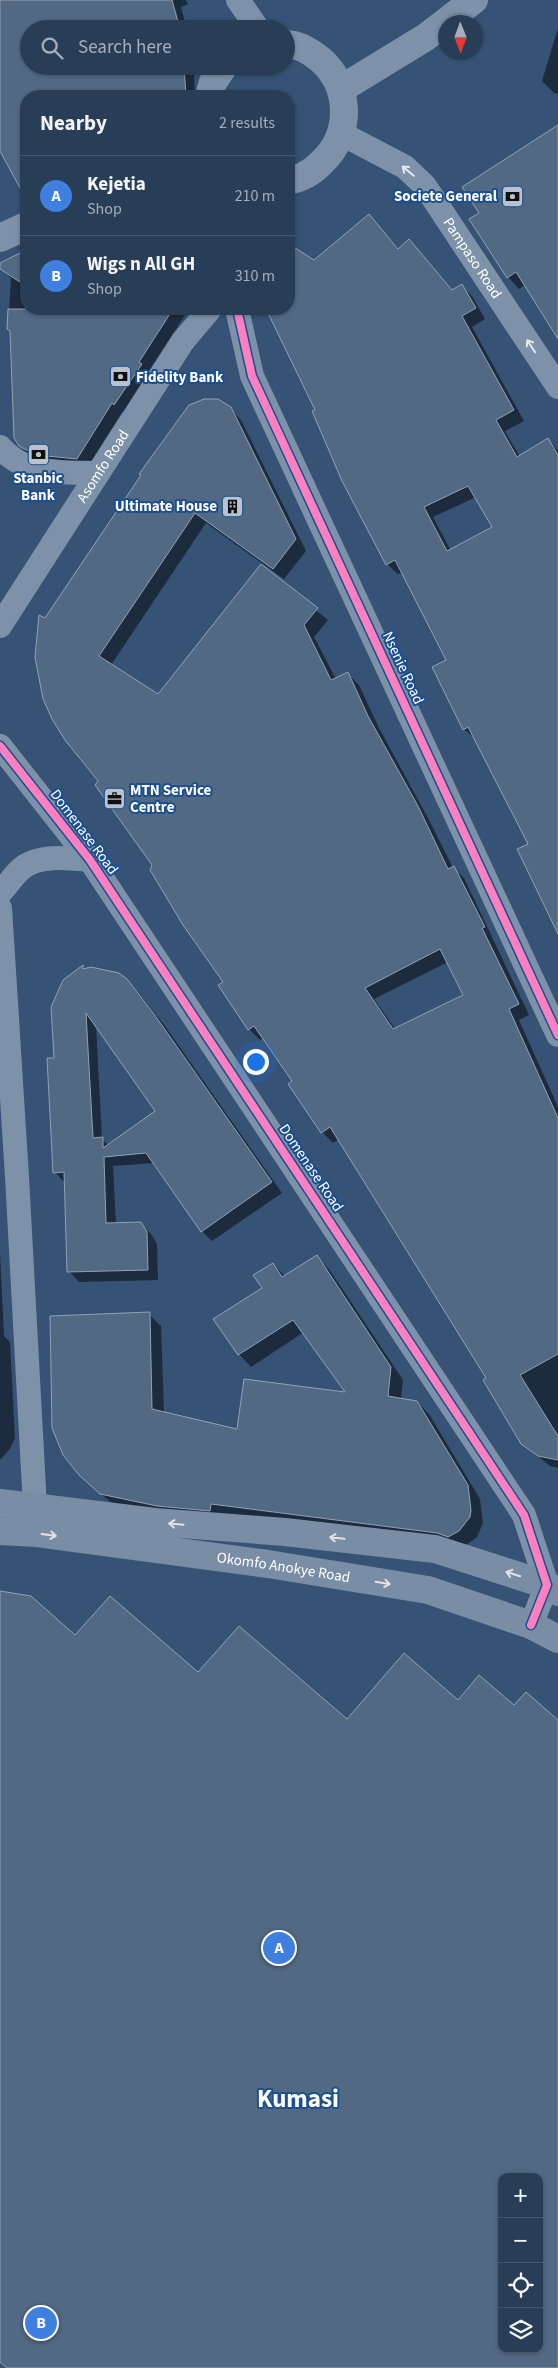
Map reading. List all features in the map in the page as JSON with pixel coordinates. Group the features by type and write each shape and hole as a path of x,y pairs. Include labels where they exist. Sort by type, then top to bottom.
{"main road":[{"name":"Okomfo Anokye Road","path":"0,1504 155,1522 285,1532 435,1549 553,1589"},
{"name":"Okomfo Anokye Road","path":"0,1531 37,1533 268,1564 428,1590 532,1625 558,1639"}],"street":[{"path":"238,0 252,20"},
{"path":"341,89 426,37 474,0"},
{"path":"295,47 313,53 330,68 341,89 346,112 342,134 331,154 314,170 295,180"},
{"path":"211,90 218,75"},
{"name":"Pampaso Road","path":"342,134 404,167 424,186 558,387"},
{"path":"0,238 20,229"},
{"name":"Asomfo Road","path":"0,626 182,342 205,315"},
{"name":"Nsenie Road","path":"238,315 252,376 558,1035"},
{"path":"0,447 9,458 40,472 98,473"},
{"name":"Domenase Road","path":"0,746 90,860 524,1515 553,1589"},
{"name":"Domenase Road","path":"0,893 22,869 37,862 49,859 90,860"},
{"path":"0,908 17,1176 34,1507"},
{"path":"532,1625 553,1589"}],"building":[{"path":"0,0 172,0 178,20 20,20 20,75 185,75 186,90 20,90 20,188 0,151"},
{"name":"Societe General","path":"558,125 558,339 516,272 507,278 469,219 479,213 462,187"},
{"path":"369,214 398,249 409,239 452,290 462,284 476,308 462,316 514,410 496,420 517,457 548,438 558,455 558,934 517,849 528,844 468,727 463,730 432,667 446,660 395,560 386,565 342,481 312,411 315,410 269,315 295,315 295,248 314,260","holes":["468,486 492,527 447,551 424,507"]},
{"path":"20,253 20,282 0,269 0,263"},
{"path":"8,309 20,309 20,315 169,315 139,362 142,364 114,405 112,403 77,459 36,455 19,446 14,438 10,331 7,329"},
{"path":"204,399 218,399 231,407 296,539 273,569 195,513 99,656 158,694 261,564 318,608 304,625 331,680 348,672 368,716 418,806 448,869 454,866 485,927 482,928 519,1004 509,1009 558,1118 558,1354 520,1375 558,1436 558,1460 538,1456 521,1444 483,1380 486,1378 330,1127 321,1133 288,1084 292,1081 254,1026 248,1030 218,985 223,982 183,925 150,870 152,865 95,785 98,781 65,740 52,719 43,699 35,657 39,615 45,618 141,475 139,474 189,405","holes":["440,949 463,995 393,1029 365,988"]},
{"path":"83,965 83,969 91,967 119,973 127,979 154,1014 272,1182 201,1232 146,1153 104,1157 106,1223 141,1222 147,1232 148,1270 67,1272 64,1172 53,1173 47,1058 54,1058 51,1007 63,980","holes":["86,1013 155,1111 103,1148 103,1137 93,1138"]},
{"path":"317,1255 391,1367 388,1396 417,1401 468,1485 470,1517 459,1531 448,1537 437,1533 211,1504 210,1511 157,1506 100,1494 79,1475 63,1455 52,1428 50,1316 150,1312 152,1409 237,1429 244,1379 345,1392 293,1320 238,1355 213,1319 262,1288 253,1275 273,1263 282,1277"},
{"path":"0,1591 31,1596 75,1635 110,1596 198,1672 239,1626 347,1719 404,1653 458,1700 479,1675 514,1705 526,1692 558,1720 558,2368 7,2368 0,2362"}],"cycle path":[{"path":"238,315 252,376 558,1035"},
{"path":"0,746 90,860 524,1515 547,1585 531,1625"}],"place":[{"name":"Societe General","path":"513,196"},
{"name":"Fidelity Bank","path":"120,377"},
{"name":"Stanbic Bank","path":"38,455"},
{"name":"Ultimate House","path":"233,506"},
{"name":"MTN Service Centre","path":"114,799"},
{"name":"Kejetia","path":"279,1948"},
{"name":"Wigs n All GH","path":"41,2323"}],"district":[{"name":"Kumasi","path":"298,2099"}]}
